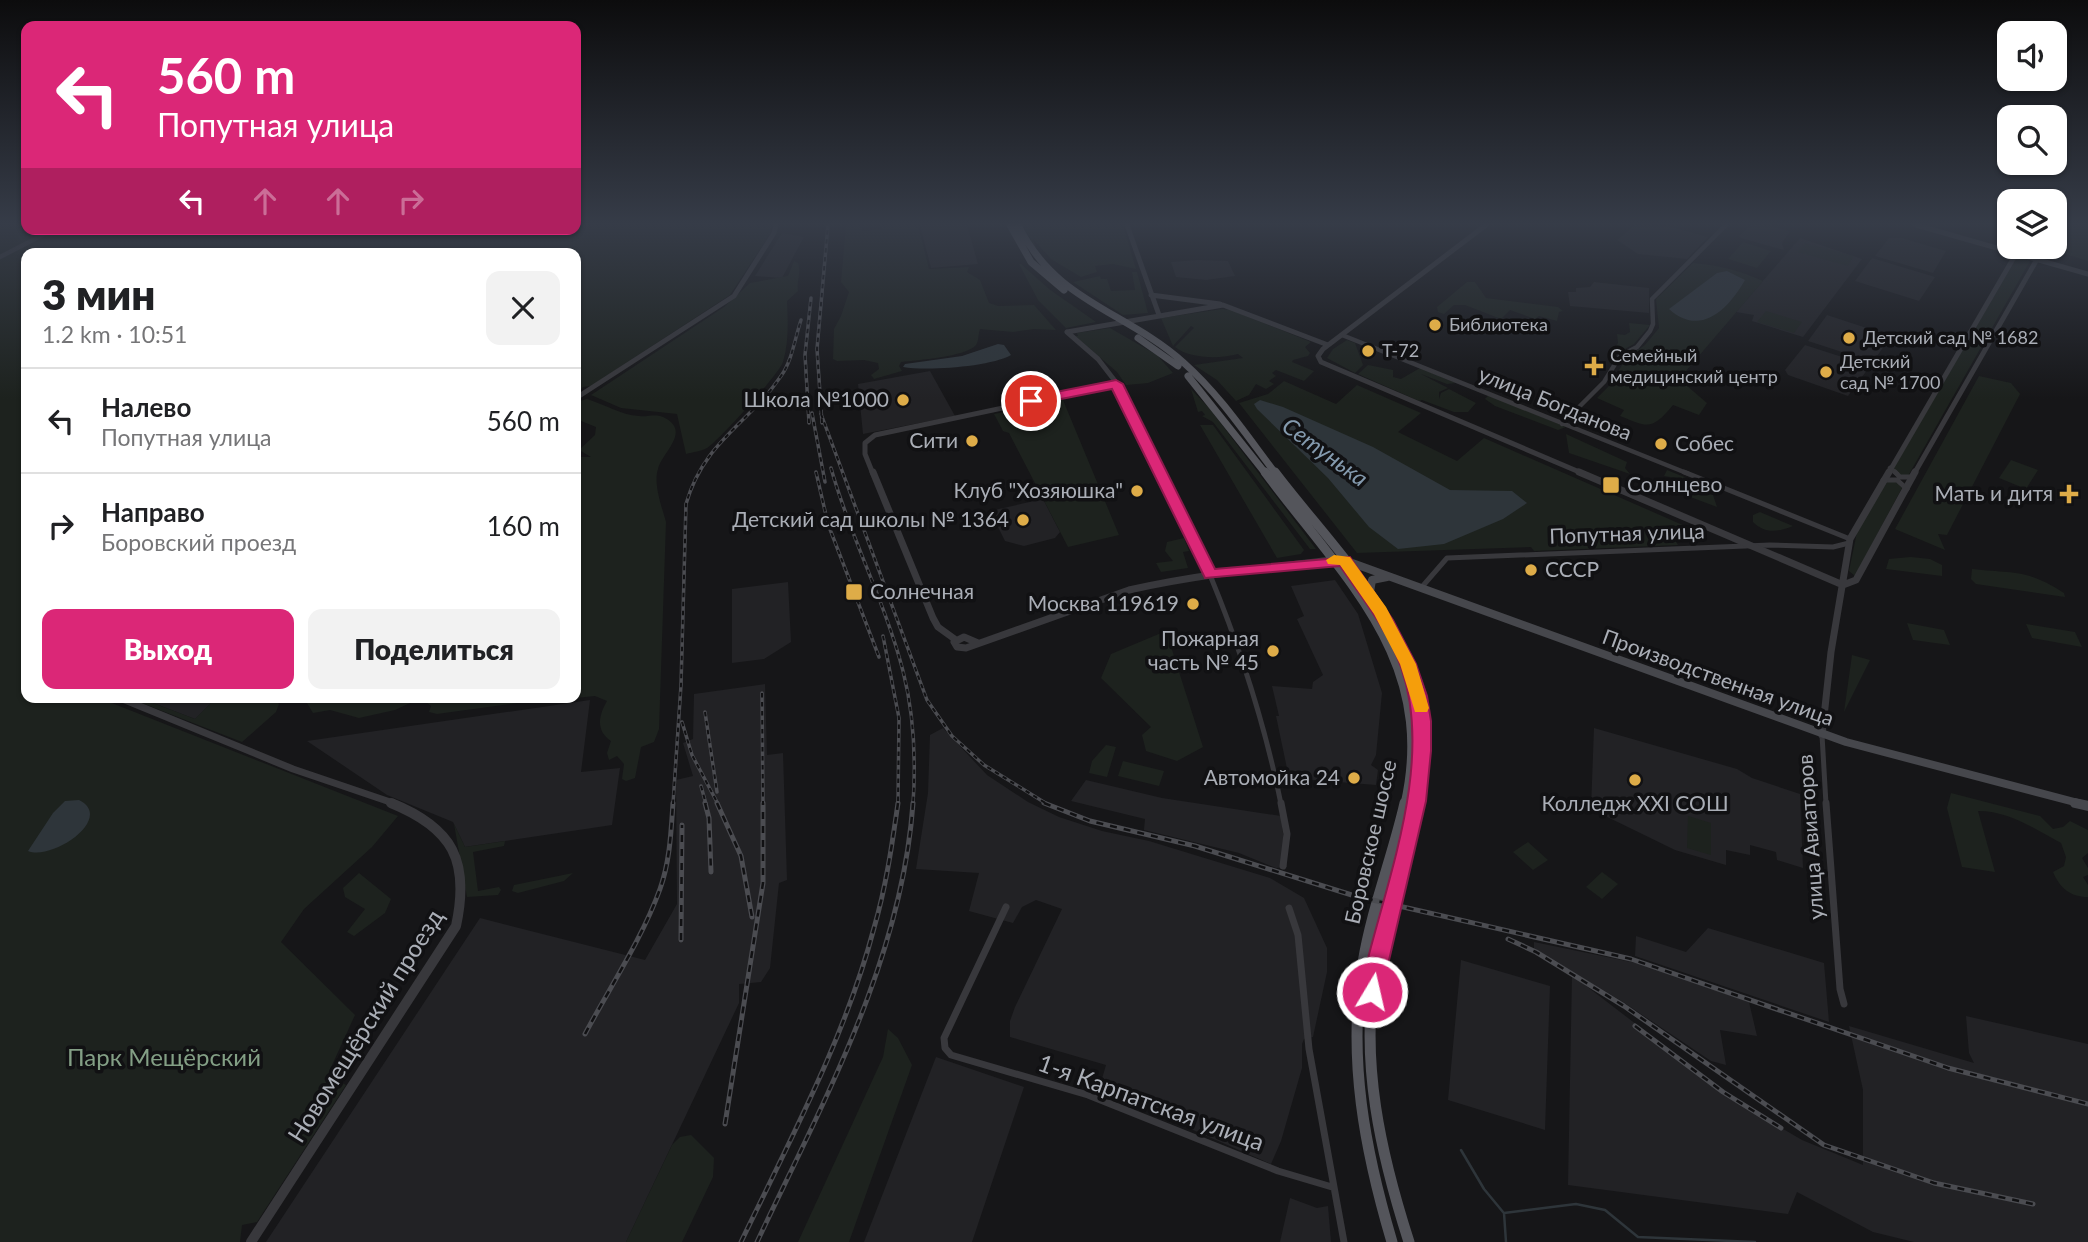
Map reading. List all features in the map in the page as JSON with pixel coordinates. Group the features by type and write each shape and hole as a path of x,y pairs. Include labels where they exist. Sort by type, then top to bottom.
{"main road":[{"name":"Боровское шоссе","path":"1055,283 1161,352 1190,378 1367,608 1383,637 1406,691 1411,719 1411,758 1406,794 1365,951 1358,1014 1357,1071 1366,1147 1392,1242"},
{"name":"Боровское шоссе","path":"1068,283 1180,359 1212,393 1344,560 1395,636 1408,664 1422,721 1420,782 1375,970 1371,1019 1374,1091 1380,1136 1409,1242"},
{"path":"1331,560 1344,560"},
{"name":"Производственная улица","path":"1344,560 1822,735 1881,753 2088,806"},
{"path":"1371,598 1372,580 1390,577"}],"street":[{"path":"581,395 734,296 742,283"},
{"path":"1147,283 1159,315"},
{"path":"1410,283 1320,352 1321,362 1843,585 1856,580 1863,569 2022,283"},
{"path":"1562,424 1604,382 1620,356 1637,347 1650,331 1653,324 1652,299 1668,283"},
{"name":"улица Авиаторов","path":"1844,1004 1840,989 1829,860 1822,735 1831,652 1843,585 1842,576 1850,541 1882,481 1999,283"},
{"path":"1151,295 1205,300 1223,305 1328,345"},
{"path":"1205,300 1209,303 1208,307"},
{"path":"1223,305 1067,332 1098,359 1116,384 1210,575 1241,651 1270,748 1287,834 1283,866"},
{"name":"улица Богданова","path":"1342,335 1850,541"},
{"path":"1116,384 875,435 865,443 865,454 933,618 938,627 956,640 955,645 959,648 1129,590 1210,575 1331,560"},
{"path":"1890,468 1900,477 1913,477"},
{"path":"1882,481 1897,480 1907,489"},
{"name":"Попутная улица","path":"1421,587 1437,565 1447,558 1756,546 1833,547 1850,541"},
{"name":"Новомещёрский проезд","path":"132,703 248,751 418,815 446,836 455,856 461,891 456,926 251,1242"},
{"name":"1-я Карпатская улица","path":"1006,908 944,1038 945,1048 951,1055 1088,1095 1278,1171 1332,1187"},
{"path":"1289,908 1298,935 1309,1049 1344,1242"}],"shaded area":[{"path":"1593,283 1603,283 1649,288 1649,313 1570,306 1568,292 1576,292 1576,288 1590,287"},
{"path":"1761,283 1844,283 1803,337 1752,321 1754,315 1736,312"},
{"path":"1861,283 1931,283 1919,301"},
{"name":"Детский сад № 1682","path":"1827,315 1891,336 1873,362 1808,341"},
{"name":"Детский сад № 1700","path":"1805,345 1870,366 1848,396 1788,375 1785,370"},
{"name":"Школа №1000","path":"930,371 955,416 863,434 858,384"},
{"name":"Детский сад школы № 1364","path":"1043,499 1060,532 1055,538 1024,546 1005,541 990,511"},
{"path":"1335,580 1358,614 1382,693 1376,755 1371,765 1378,770 1376,785 1289,778 1276,716 1279,716 1272,686 1312,689 1313,682 1323,675 1297,619 1304,616 1291,586"},
{"path":"788,582 791,642 764,659 732,663 732,589"},
{"path":"765,684 767,755 783,753 787,880 779,883 770,968 761,982 739,984 739,1003 626,1242 266,1242 480,918 645,960 677,904 676,780 693,776 683,743 693,739 694,694"},
{"path":"590,700 581,772 620,768 612,825 465,847 453,822 387,795 307,741 581,703"},
{"path":"153,703 211,703 195,719"},
{"path":"943,728 987,775 1028,802 1059,817 1270,878 1304,898 1327,948 1327,972 1313,1037 1304,1039 1302,1044 1302,1068 1281,1141 1271,1164 1099,1089 1106,1065 1010,1037 1010,1021 1015,1007 1062,909 1036,900 1022,907 1013,923 969,911 979,873 916,869 928,793 930,735"},
{"path":"1594,728 1737,769 1752,778 1800,794 1803,868 1777,860 1776,852 1750,845 1750,855 1726,850 1726,865 1675,850 1591,809"},
{"path":"1086,780 1162,798 1281,816 1287,867 1276,868 1239,853 1144,830 1145,819 1071,801"},
{"path":"1708,928 1824,963 1829,1022 1635,956 1636,936 1686,952"},
{"path":"1534,942 1641,964 1749,1002 1757,1036 1720,1030 1726,1065 1711,1061 1623,1002 1534,949"},
{"path":"1461,960 1550,986 1545,1130 1448,1100"},
{"path":"1572,975 1740,1104 1802,1140 1863,1165 1863,1090 1849,1026 1974,1063 1969,1053 1966,1016 2088,1044 2088,1242 1914,1242 1873,1232 1797,1192 1788,1214 1568,1185"},
{"path":"936,1057 1024,1087 972,1242 864,1242"},
{"path":"1290,1198 1317,1208 1328,1206 1331,1242 1280,1242"}],"green space":[{"name":"Парк Мещёрский","path":"0,283 21,283 21,703 112,703 398,816 372,847 304,909 281,942 355,1015 328,1074 346,1085 257,1222 242,1225 240,1242 0,1242"},
{"name":"Парк Мещёрский","path":"581,283 738,283 730,295 591,386 581,389"},
{"path":"750,283 798,283 798,291 787,301 788,324 783,362 772,379 707,448 686,454 677,414 621,408 591,395 724,307"},
{"path":"842,283 981,283 989,303 998,306 1034,305 1056,330 1013,332 980,329 977,343 971,349 941,357 901,362 899,366 902,371 874,379 871,375 879,369 878,363 833,359 834,329 849,292"},
{"path":"1029,283 1042,283 1096,322 1066,328 1038,300"},
{"path":"1074,283 1108,283 1111,291 1135,290 1134,283 1140,283 1148,313 1123,315"},
{"path":"1466,283 1476,283 1486,298 1558,307 1563,311 1559,312 1557,321 1539,316 1535,319 1510,310 1501,319 1465,305 1454,305 1444,314 1438,312 1437,307"},
{"path":"1672,283 1761,283 1679,379 1707,403 1699,415 1673,405 1655,423 1644,424 1620,416 1624,410 1597,398 1609,386 1627,357 1645,345 1659,328 1656,299"},
{"path":"2002,283 2018,283 1908,476 1903,476 1893,469"},
{"path":"1231,310 1311,342 1305,347 1310,353 1308,356 1292,362 1314,371 1304,381 1276,370 1272,373 1276,376 1269,381 1274,384 1266,389 1256,384 1249,395 1236,401 1217,380 1194,365 1243,358 1238,354 1205,357 1181,351 1175,347 1194,328 1191,326 1173,346 1161,318"},
{"path":"1766,311 1802,322 1794,333 1757,322"},
{"path":"1629,323 1650,325 1634,344 1621,351 1614,349 1618,343 1617,334 1625,335 1630,332"},
{"path":"1110,328 1157,355 1173,373 1148,383 1126,385 1117,372 1075,336 1078,336 1077,333"},
{"path":"1347,340 1355,343 1363,365 1355,373 1327,358 1333,349"},
{"path":"1368,365 1393,370 1393,377 1401,379 1420,368 1456,383 1447,384 1421,374 1448,388 1439,392 1439,399 1441,393 1449,389 1476,403 1468,412 1454,412 1419,401 1358,374"},
{"path":"1979,376 2011,383 2020,394 1947,535 1938,534 1945,550 1895,529"},
{"path":"1284,381 1336,404 1357,385 1421,413 1398,432 1457,461 1484,438 1685,526 1671,533 1678,545 1534,551 1531,547 1357,553 1239,403 1268,394"},
{"path":"1191,389 1210,409 1316,549 1310,549 1213,422 1202,416 1205,415 1202,411 1198,412"},
{"path":"1489,395 1566,427 1558,430 1495,406 1485,399"},
{"path":"587,399 632,415 656,415 672,424 675,429 673,442 657,475 666,522 659,729 654,742 641,747 635,778 626,781 622,779 624,764 617,756 609,760 607,753 611,741 602,732 600,722 607,701 595,696 581,697 581,457 591,457 581,451 581,448 595,435 596,427 581,421 581,401"},
{"path":"1063,400 1119,535 1068,547 1009,433 1003,431 994,414"},
{"path":"1200,425 1213,425 1304,550 1301,554 1277,558"},
{"path":"1566,434 1627,462 1625,468 1630,474 1569,453"},
{"path":"2011,460 2038,470 2026,489 1999,478"},
{"path":"1667,470 1709,487 1704,493 1713,495 1717,507 1669,489 1684,484 1701,491 1676,478 1664,476"},
{"path":"1892,480 1903,486 1855,576 1849,571 1858,527 1888,481"},
{"path":"1760,512 1793,526 1777,531 1762,529 1753,522 1753,515"},
{"path":"1184,538 1189,551 1183,552 1188,568 1161,572 1156,563 1173,561 1165,551 1167,542"},
{"path":"1889,559 1930,559 1942,565 1942,576 1886,569"},
{"path":"1972,569 2009,572 2039,579 2064,593 2065,597 1976,584 1971,579"},
{"path":"1907,623 1944,630 1950,645 1913,640"},
{"path":"2026,624 2075,632 2082,647 2032,638"},
{"path":"1166,631 1203,747 1177,761 1146,751 1142,735 1151,727 1101,678 1111,654"},
{"path":"1852,655 1870,660 1844,712"},
{"path":"142,703 153,703 195,719 211,703 278,703 276,712 242,742"},
{"path":"307,703 410,703 395,710 359,718 330,710 313,713"},
{"path":"427,703 517,703 437,714 429,712 431,706"},
{"path":"1106,745 1116,747 1107,777 1089,773 1092,761"},
{"path":"1123,761 1164,771 1159,786 1118,776"},
{"path":"1951,793 2040,816 2053,829 2063,827 2070,821 2088,830 2088,853 2082,858 2088,868 2088,875 2083,877 2088,885 2088,897 2071,893 2062,887 2053,872 2064,866 2066,857 2061,843 2000,814 1978,811 1995,872 1962,867 1947,808"},
{"path":"1688,816 1711,823 1711,855 1687,848"},
{"path":"454,824 465,847 505,841 504,846 473,852 478,891 499,887 501,890 498,895 467,897"},
{"path":"1528,842 1548,860 1533,870 1513,852"},
{"path":"1602,872 1618,884 1602,899 1586,887"},
{"path":"359,873 391,899 385,913 354,936 347,932 365,909 345,897 343,888"},
{"path":"573,873 564,881 518,893 512,891 514,885"},
{"path":"888,1029 898,1038 912,1065 849,1242 798,1242 883,1057"},
{"path":"691,1135 714,1158 713,1177 682,1242 626,1242 672,1145 680,1137"}],"water":[{"path":"1704,283 1743,283 1722,309 1703,320 1692,321 1669,309"},
{"path":"998,344 1004,345 1011,355 989,363 958,367 903,367 905,364 962,356"},
{"path":"1260,400 1283,407 1373,447 1450,490 1512,491 1527,503 1503,519 1444,544 1398,549 1369,527 1328,478 1257,409 1254,404"},
{"path":"79,800 88,808 90,817 76,836 52,850 28,851 53,813 65,801"}],"waterway":[{"name":"Сетунька","path":"1461,1150 1484,1189 1503,1212"},
{"path":"1506,1242 1504,1213 1576,1204 1605,1210 1638,1237 1755,1242"}],"railway":[{"path":"821,415 817,349 823,283"},
{"path":"809,423 805,355 811,298"},
{"path":"673,804 681,685 686,504 694,482 715,449 768,393 785,370 801,320"},
{"path":"812,413 825,482"},
{"path":"821,415 927,700 952,736 984,765 1047,804"},
{"path":"821,415 822,423"},
{"path":"831,468 887,619 903,671 913,737 913,804"},
{"path":"816,472 828,524 879,657"},
{"path":"883,636 899,718 898,804"},
{"path":"762,693 763,804"},
{"path":"705,712 717,792"},
{"path":"682,722 692,755 718,804"},
{"path":"701,786 706,804"},
{"path":"585,1034 653,908 668,857 673,803"},
{"path":"705,803 709,818 711,872"},
{"path":"717,803 741,856 752,917"},
{"path":"741,1242 815,1088 848,1009 878,913 898,803"},
{"path":"757,1242 856,1029 876,974 906,861 913,803"},
{"path":"1044,803 1090,821 1195,846 1355,896 1631,959 1948,1068 2088,1104"},
{"path":"725,1124 763,883 763,804"},
{"path":"681,940 682,825"},
{"path":"1508,939 1536,952 1624,1006 1824,1145 1934,1183 2033,1204"},
{"path":"1635,1026 1723,1092 1781,1128"}],"slow traffic":[{"path":"1334,560 1344,560 1395,636 1408,664 1421,708"}],"place":[{"name":"Библиотека","path":"1435,325"},
{"name":"Детский сад № 1682","path":"1849,338"},
{"name":"Т-72","path":"1368,351"},
{"name":"Семейный медицинский центр","path":"1594,366"},
{"name":"Детский сад № 1700","path":"1826,372"},
{"name":"Школа №1000","path":"903,400"},
{"name":"Сити","path":"972,441"},
{"name":"Собес","path":"1661,444"},
{"name":"Солнцево","path":"1611,485"},
{"name":"Клуб \"Хозяюшка\"","path":"1137,491"},
{"name":"Мать и дитя","path":"2069,494"},
{"name":"Детский сад школы № 1364","path":"1023,520"},
{"name":"СССР","path":"1531,570"},
{"name":"Солнечная","path":"854,592"},
{"name":"Москва 119619","path":"1193,604"},
{"name":"Пожарная часть № 45","path":"1273,651"},
{"name":"Автомойка 24","path":"1354,778"},
{"name":"Колледж XXI СОШ","path":"1635,780"}],"route":[{"path":"1031,401 1116,384 1210,575 1344,560 1395,636 1412,674 1418,696 1423,751 1417,801 1375,970 1372,992"}]}
